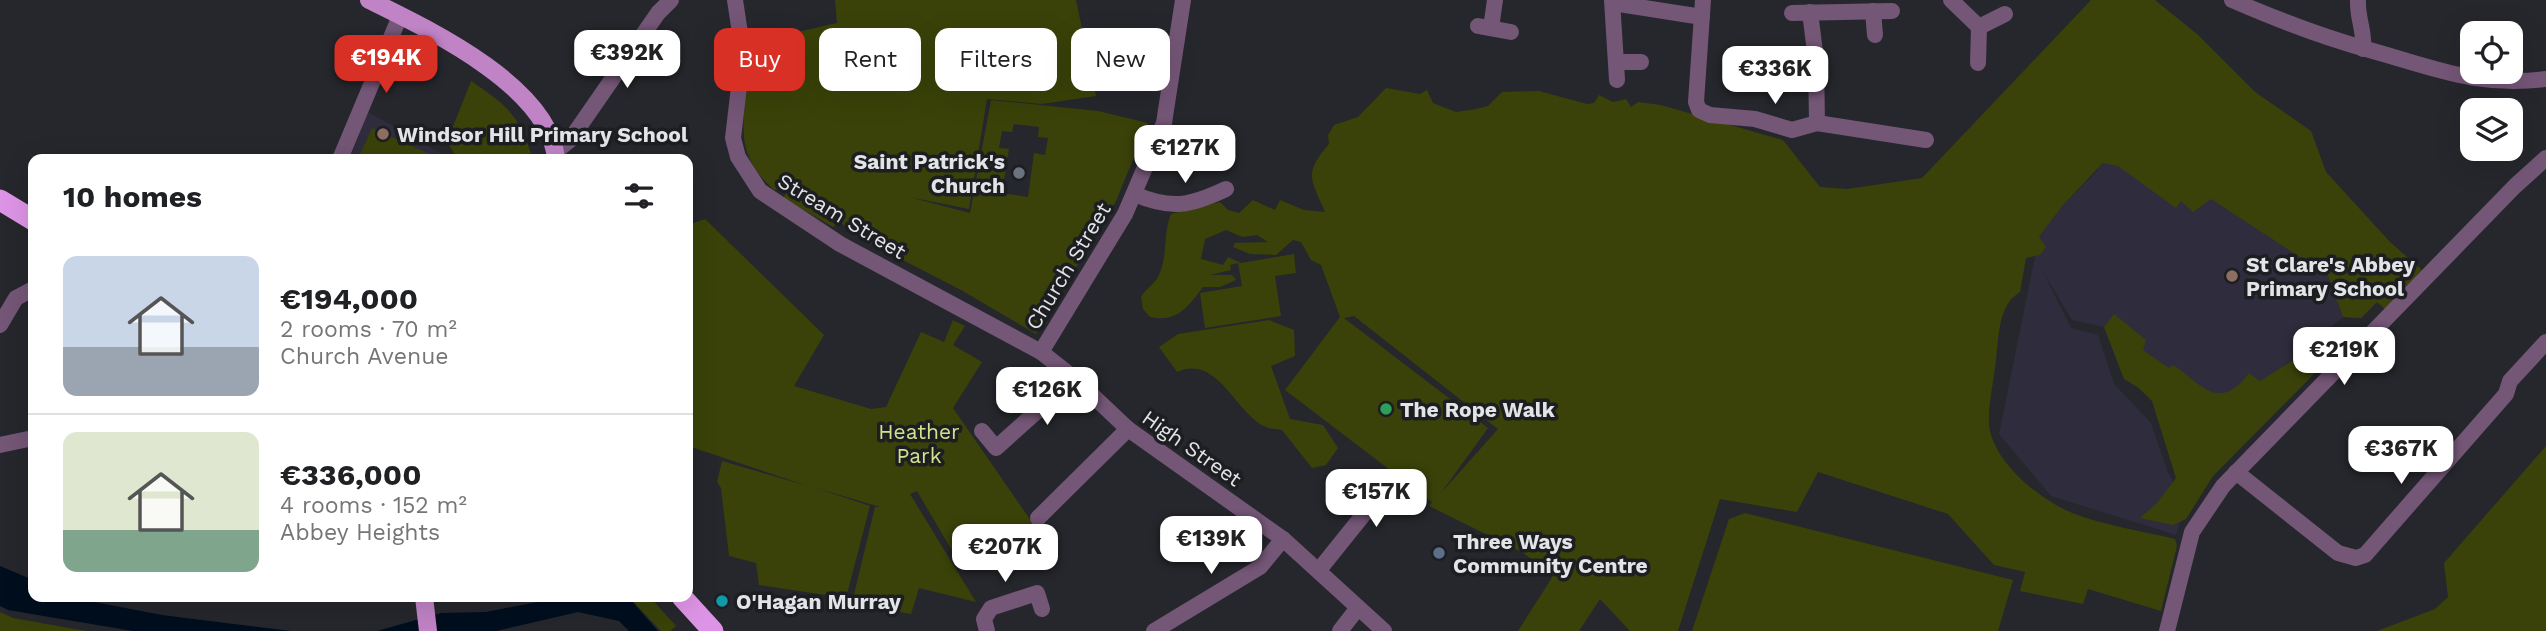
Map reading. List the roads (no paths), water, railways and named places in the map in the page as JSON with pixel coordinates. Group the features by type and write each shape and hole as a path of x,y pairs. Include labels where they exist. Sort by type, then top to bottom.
{"highway":[{"path":"0,200 28,217"},
{"path":"687,602 713,631"}],"main road":[{"path":"369,0 457,48 516,91 542,122 555,154"}],"street":[{"path":"558,154 658,13 671,0"},
{"name":"Stream Street","path":"735,0 743,52 733,138 738,158 760,191 840,243 1041,352"},
{"name":"Church Street","path":"1041,352 1134,194 1164,123 1183,0"},
{"path":"1495,0 1484,27 1511,32"},
{"path":"1703,0 1696,102 1699,110 1710,115 1755,119 1792,130 1816,124 1926,140"},
{"path":"1951,0 1979,27 1978,63"},
{"path":"2232,0 2362,49 2471,79 2502,82 2546,79"},
{"path":"2358,0 2357,16 2364,36 2362,49"},
{"path":"1617,80 1612,2 1702,18"},
{"path":"1873,11 1875,35"},
{"path":"1792,13 1892,11"},
{"path":"1810,12 1816,60 1816,124"},
{"path":"1979,27 2005,14"},
{"path":"342,154 400,16"},
{"path":"1616,62 1641,62"},
{"path":"2167,631 2192,532 2206,508 2236,472 2515,186 2546,158"},
{"path":"1134,194 1155,204 1173,205 1198,202 1226,189"},
{"path":"0,325 16,298 28,292"},
{"path":"2236,472 2338,553 2356,558 2365,555 2506,394 2510,380 2546,342"},
{"name":"High Street","path":"1041,352 1074,378 1128,429 1283,539 1384,631"},
{"path":"982,431 996,448 1074,378"},
{"path":"1038,518 1128,429"},
{"path":"0,445 28,439"},
{"path":"1319,570 1368,509 1346,487"},
{"path":"1154,631 1260,568 1283,539"},
{"path":"987,631 984,619 992,608 1037,593 1042,609"},
{"path":"1340,631 1357,609"}],"water":[{"path":"0,566 28,578 28,602 94,602 162,615 291,631 133,631 8,610 0,606"},
{"path":"537,602 633,602 658,631 629,631 619,621 578,612 496,631 377,631 441,613 486,612"}],"place":[{"name":"Windsor Hill Primary School","path":"383,134"},
{"name":"Saint Patrick's Church","path":"1019,173"},
{"name":"St Clare's Abbey Primary School","path":"2232,276"},
{"name":"The Rope Walk","path":"1386,409"},
{"name":"Three Ways Community Centre","path":"1439,553"},
{"name":"O'Hagan Murray","path":"722,601"}],"park label":[{"name":"Heather Park","path":"919,443"}]}
